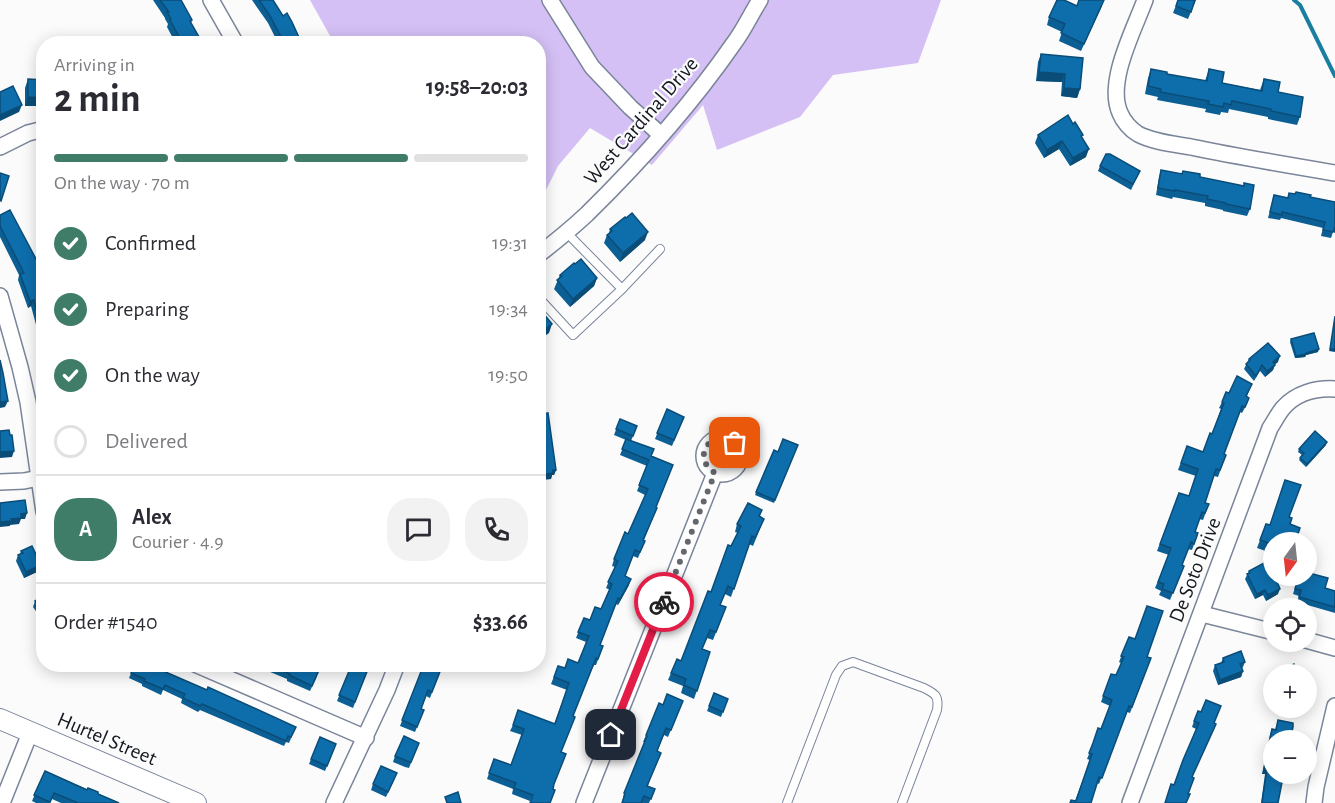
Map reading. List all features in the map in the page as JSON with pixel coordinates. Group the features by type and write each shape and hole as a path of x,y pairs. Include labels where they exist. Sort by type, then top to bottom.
{"street":[{"path":"211,0 231,36"},
{"path":"550,0 592,68 661,135"},
{"name":"West Cardinal Drive","path":"546,248 586,215 638,162 735,42 760,0"},
{"path":"1145,0 1119,66 1117,82 1119,113 1137,134 1154,140 1335,173"},
{"path":"0,147 36,131"},
{"path":"0,296 26,390 36,449"},
{"name":"De Soto Drive","path":"1130,803 1270,428 1284,407 1298,396 1313,390 1335,389"},
{"path":"584,803 715,473"},
{"path":"0,482 36,479"},
{"path":"1202,614 1263,629"},
{"path":"1317,643 1335,648"},
{"path":"213,672 366,738"},
{"path":"334,803 366,738 394,672"},
{"path":"1314,803 1335,706"},
{"name":"Hurtel Street","path":"0,719 196,803"},
{"path":"2,803 30,733"}],"lane":[{"path":"566,232 621,289"},
{"path":"546,305 573,334 660,249"},
{"path":"787,803 836,675 842,666 853,662 924,688 934,693 938,701 937,710 902,803"}],"shaded area":[{"path":"310,0 941,0 918,63 833,75 800,117 717,150 703,105 652,165 590,128 558,166 546,190 546,36 330,36"}],"building":[{"path":"160,0 181,0 198,36 179,36 170,20 167,12 169,12"},
{"path":"259,0 273,0 283,16 287,13 298,36 280,36"},
{"path":"1057,0 1064,0 1077,6 1079,0 1104,0 1084,44 1061,33 1065,24 1049,17"},
{"path":"1178,0 1195,0 1191,12 1176,6"},
{"path":"1041,54 1083,58 1080,89 1064,88 1065,74 1039,72"},
{"path":"1151,69 1207,81 1209,69 1224,72 1222,83 1262,91 1264,79 1280,82 1278,92 1303,97 1300,117 1232,101 1231,105 1224,103 1223,107 1208,104 1209,101 1160,92 1161,89 1148,86"},
{"path":"28,79 36,80 36,98 28,97"},
{"path":"13,86 22,105 0,115 0,92"},
{"path":"1068,115 1073,124 1075,122 1089,149 1073,158 1062,141 1047,150 1038,135"},
{"path":"1106,154 1140,171 1133,184 1100,166"},
{"path":"1161,170 1182,174 1183,171 1200,174 1200,177 1244,186 1244,183 1254,185 1250,209 1207,199 1208,196 1158,188"},
{"path":"0,173 9,176 1,201 0,200"},
{"path":"1296,192 1335,202 1333,232 1323,230 1325,222 1282,212 1282,215 1270,212 1274,195 1288,198 1289,193 1295,194"},
{"path":"10,210 36,259 36,308 34,300 30,301 20,274 24,273 0,226 0,215"},
{"path":"632,213 648,232 623,253 607,235 612,231 610,229"},
{"path":"581,259 597,278 573,299 557,280"},
{"path":"1335,316 1335,349 1330,349"},
{"path":"546,317 552,324 546,329"},
{"path":"1314,333 1319,349 1296,356 1291,339"},
{"path":"1268,343 1280,356 1273,362 1275,365 1267,371 1262,365 1256,376 1246,364"},
{"path":"0,360 8,401 0,402"},
{"path":"1237,376 1252,384 1246,396 1249,398 1245,407 1242,406 1220,470 1216,469 1205,503 1209,504 1205,513 1202,512 1195,532 1198,533 1194,544 1191,542 1173,593 1162,589 1164,584 1158,582 1171,548 1160,544 1179,493 1189,496 1198,469 1181,463 1187,446 1203,452 1224,403 1222,402 1226,392 1229,393"},
{"path":"667,409 684,417 674,440 657,433"},
{"path":"546,413 548,413 556,470 546,474"},
{"path":"620,419 637,426 633,436 616,429"},
{"path":"9,430 14,451 0,452 0,431"},
{"path":"1315,431 1327,442 1307,464 1300,458 1304,453 1299,449"},
{"path":"626,439 654,449 651,456 673,465 643,540 645,541 640,552 635,550 625,576 631,579 620,599 618,598 600,645 603,646 573,716 575,717 561,752 566,754 554,784 553,789 555,790 550,803 530,803 533,795 514,788 516,783 489,773 494,759 511,765 524,729 513,725 518,710 555,724 569,683 554,677 558,666 565,668 568,659 578,663 589,636 578,632 584,618 590,620 595,607 601,609 612,584 608,582 618,561 614,559 625,532 628,534 648,489 639,485 649,460 622,449"},
{"path":"783,439 798,445 775,500 756,492 774,450 778,452"},
{"path":"1285,480 1301,485 1289,517 1292,518 1290,524 1300,528 1299,532 1263,532 1266,524 1270,525"},
{"path":"25,500 27,513 21,514 21,518 11,519 12,521 0,522 0,503"},
{"path":"748,503 762,510 759,516 764,519 755,538 752,536 734,589 728,586 720,605 726,607 716,632 710,630 702,649 710,652 697,691 684,685 686,679 671,673 677,659 681,661 708,591 711,592 728,545 731,546 741,526 737,524"},
{"path":"32,546 36,554 36,567 26,572 18,555 23,553 21,551"},
{"path":"1263,564 1263,586 1279,586 1280,589 1268,595 1265,590 1257,594 1247,574 1250,573 1249,571"},
{"path":"1317,575 1328,578 1325,588 1335,591 1335,607 1317,602 1317,598 1299,597 1301,590 1295,589 1296,586 1317,586"},
{"path":"1147,606 1163,611 1147,657 1151,658 1132,707 1129,706 1102,778 1099,777 1091,803 1070,803 1071,800 1076,801 1092,754 1089,753 1112,700 1103,696 1111,674 1116,675 1129,637 1135,639"},
{"path":"1241,651 1245,662 1240,664 1243,671 1220,680 1215,665 1224,662 1223,658"},
{"path":"166,672 207,690 208,687 296,727 286,741 202,704 200,706 183,698 185,694 165,685 163,689 131,673"},
{"path":"285,672 318,672 312,686"},
{"path":"349,672 367,672 355,702 339,695"},
{"path":"421,672 440,672 432,692 428,690 421,709 424,710 417,727 402,720"},
{"path":"714,693 728,699 723,712 709,706"},
{"path":"667,694 683,701 671,730 666,728 657,751 661,753 647,786 655,789 651,799 644,796 641,803 622,803 659,703 663,705"},
{"path":"1206,700 1221,706 1214,723 1216,724 1192,777 1194,778 1188,794 1190,794 1186,803 1165,803 1171,784 1174,785 1199,723 1194,721"},
{"path":"1278,720 1293,723 1292,730 1276,730"},
{"path":"404,736 419,743 411,762 395,756"},
{"path":"320,737 336,744 327,766 311,759"},
{"path":"381,766 397,773 388,792 373,784"},
{"path":"45,771 119,803 75,803 54,793 50,802 34,795"},
{"path":"1265,784 1282,784 1278,803 1262,803"},
{"path":"458,792 461,803 447,803 445,797"}],"waterway":[{"path":"1294,0 1300,5 1335,76"}],"way so far":[{"path":"664,602 715,473 706,466 705,449 712,440 718,438 729,439 735,443"}],"route":[{"path":"611,735 664,602"}]}
